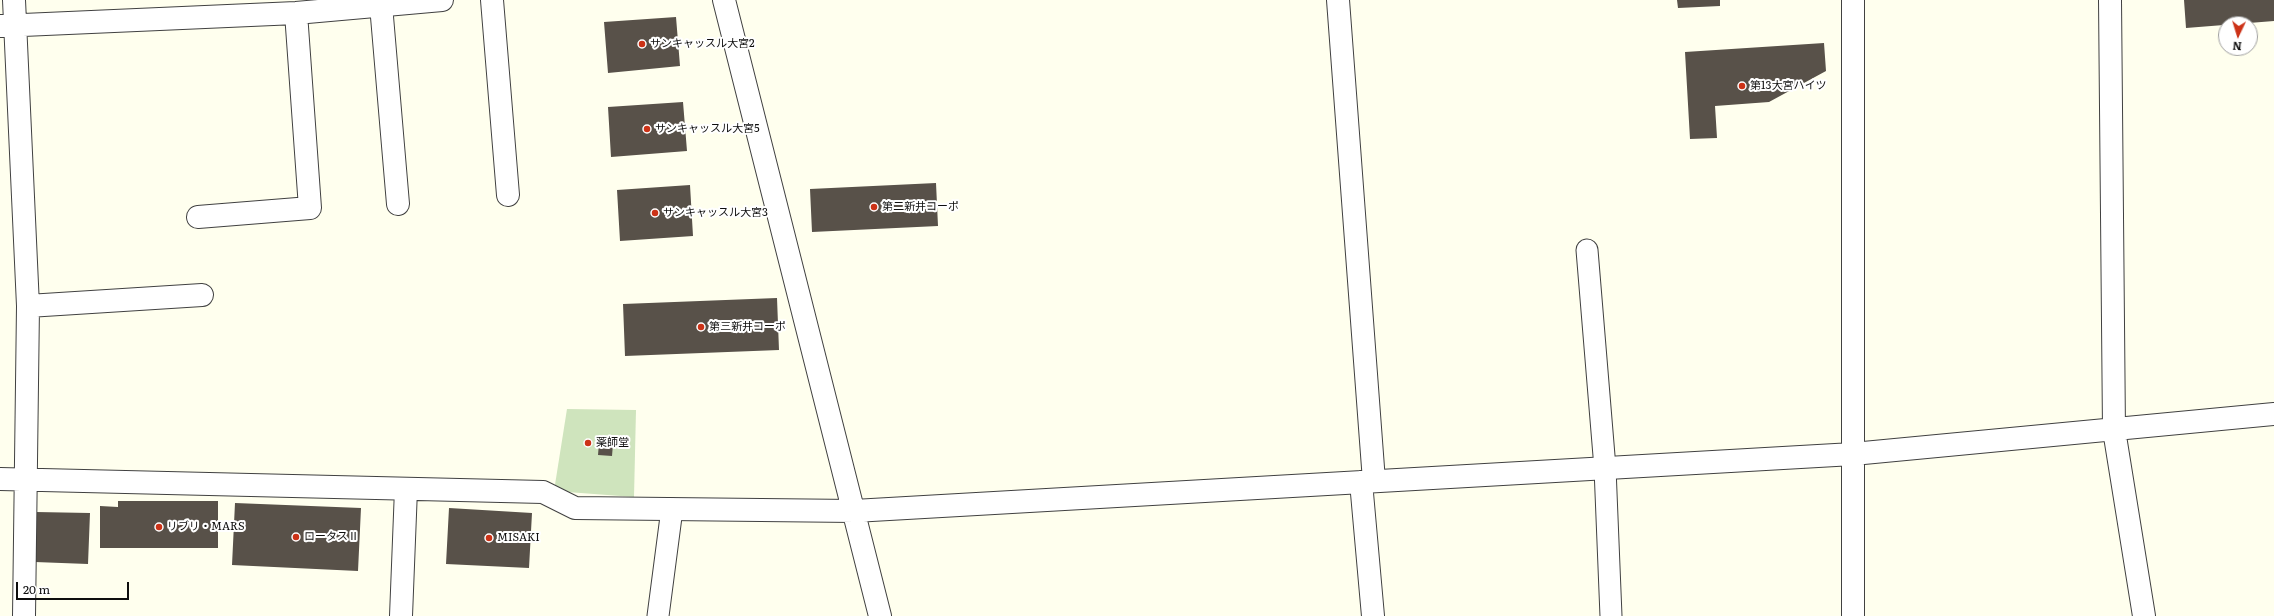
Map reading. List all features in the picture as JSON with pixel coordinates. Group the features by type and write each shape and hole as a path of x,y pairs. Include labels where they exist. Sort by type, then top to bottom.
{"street":[{"path":"14,0 8,26 28,306 24,616"},
{"path":"8,26 296,13 442,0"},
{"path":"492,0 508,195"},
{"path":"724,0 880,616"},
{"path":"1338,0 1367,482 1373,616"},
{"path":"1853,0 1853,616"},
{"path":"2110,0 2114,430 2144,616"},
{"path":"381,5 398,204"},
{"path":"198,217 310,208 296,13"},
{"path":"28,306 202,295"},
{"path":"0,478 26,480 406,490 543,492 575,508 854,511 1853,454 2274,414"},
{"path":"402,616 406,490"}],"lane":[{"path":"1587,250 1605,468 1611,616"},
{"path":"658,616 672,509"}],"green space":[{"path":"567,409 636,410 634,497 554,491"}],"building":[{"path":"1677,0 1720,0 1720,6 1678,8"},
{"path":"2184,0 2274,0 2274,21 2258,22 2258,16 2218,16 2218,25 2186,28"},
{"name":"サンキャッスル大宮2","path":"676,17 680,66 608,73 604,22"},
{"name":"第13大宮ハイツ","path":"1824,43 1826,71 1769,102 1715,106 1717,138 1690,139 1685,52"},
{"name":"サンキャッスル大宮5","path":"683,102 687,151 611,157 608,107"},
{"name":"第二新井コーポ","path":"936,183 938,226 812,232 810,189"},
{"name":"サンキャッスル大宮3","path":"690,185 693,236 620,241 617,190"},
{"name":"第三新井コーポ","path":"777,298 779,350 625,356 623,304"},
{"path":"599,443 613,444 612,456 598,455"},
{"name":"リブリ・MARS","path":"118,501 218,501 218,548 100,548 100,506 118,507"},
{"name":"ロータスⅡ","path":"235,503 361,508 358,571 232,565"},
{"name":"MISAKI","path":"449,508 532,513 529,568 446,564"},
{"path":"36,512 90,513 88,564 35,562"}],"place":[{"name":"サンキャッスル大宮2","path":"642,44"},
{"name":"第13大宮ハイツ","path":"1742,86"},
{"name":"サンキャッスル大宮5","path":"647,129"},
{"name":"第二新井コーポ","path":"874,207"},
{"name":"サンキャッスル大宮3","path":"655,213"},
{"name":"第三新井コーポ","path":"701,327"},
{"name":"薬師堂","path":"588,443"},
{"name":"リブリ・MARS","path":"159,527"},
{"name":"ロータスⅡ","path":"296,537"},
{"name":"MISAKI","path":"489,538"}]}
